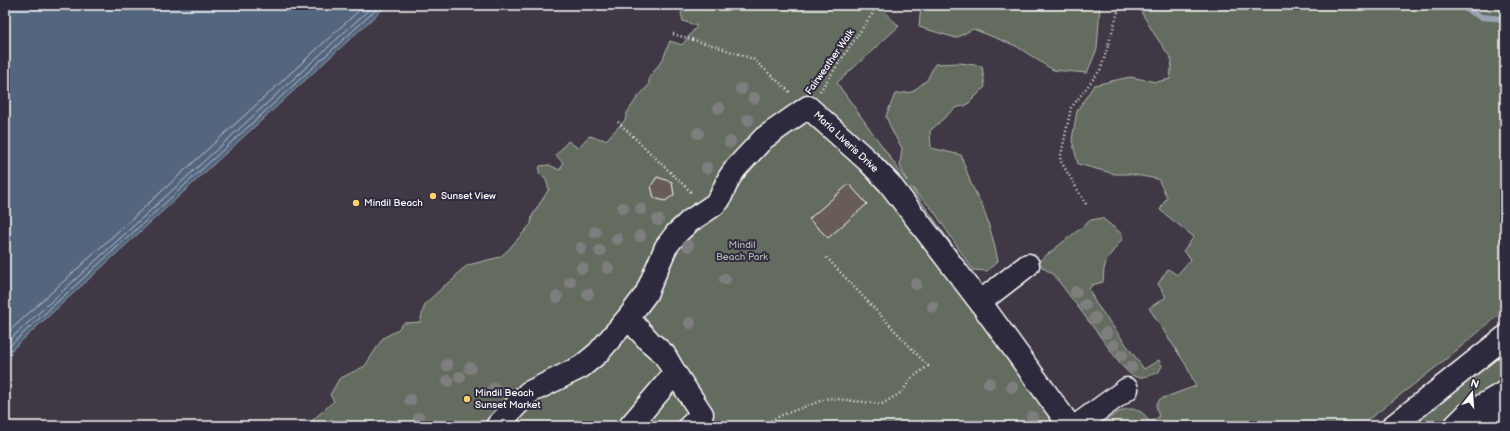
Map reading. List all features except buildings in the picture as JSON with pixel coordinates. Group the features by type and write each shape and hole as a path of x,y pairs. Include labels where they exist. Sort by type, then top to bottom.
{"street":[{"name":"Maria Liveris Drive","path":"497,426 528,393 581,367 598,353 628,318 650,287 666,247 676,234 690,221 708,210 719,200 729,178 736,168 764,138 808,107 868,161 889,183 980,302 1070,426"},
{"path":"980,302 1028,266"},
{"path":"628,318 650,342 664,354 702,414 690,426"},
{"path":"1394,426 1505,337"},
{"path":"630,426 675,373"},
{"path":"1076,426 1127,389"},
{"path":"1455,426 1466,415 1504,393"},
{"path":"1483,426 1491,418 1504,393"}],"path":[{"name":"Fairweather Walk","path":"808,107 833,74 872,14 875,5"},
{"path":"1086,204 1060,160 1071,108 1101,69 1120,5"},
{"path":"673,34 753,59 808,107"},
{"path":"618,122 708,210"},
{"path":"760,426 782,415 829,398 882,404 902,392 912,378 928,366 826,257"}],"green space":[{"name":"Mindil Beach Park","path":"701,5 877,5 899,26 837,83 907,181 900,166 902,148 892,131 886,116 895,94 912,92 927,80 935,64 960,63 982,66 985,87 967,105 955,108 930,131 931,148 961,155 971,184 983,207 998,261 987,271 973,270 933,210 911,187 1082,426 306,426 334,401 330,395 339,379 365,366 383,338 396,331 404,323 420,322 425,304 468,265 500,257 508,250 531,224 532,216 549,189 546,180 539,173 540,166 549,165 560,170 563,163 556,155 568,141 578,148 589,136 606,140 625,120 627,113 637,98 649,85 649,78 663,59 670,41 682,45 697,26 683,21 681,13 684,9 696,9"},
{"path":"921,5 1100,5 1097,49 1087,73 1053,70 1016,46 973,29 956,38 919,27"},
{"path":"1141,5 1505,5 1505,310 1440,364 1360,426 1101,426 1114,415 1130,409 1142,413 1150,422 1159,417 1156,405 1160,399 1196,386 1186,365 1149,308 1166,297 1158,284 1168,269 1177,275 1191,259 1183,251 1194,237 1160,210 1167,197 1158,179 1129,174 1115,174 1078,164 1072,140 1077,111 1094,85 1130,77 1156,82 1170,79 1172,60 1140,10"},
{"path":"1102,218 1122,234 1122,239 1107,259 1104,269 1103,282 1092,285 1089,289 1095,302 1144,369 1159,360 1162,366 1158,373 1143,377 1131,375 1123,367 1054,275 1042,267 1039,261 1091,220"},
{"path":"1505,347 1505,375 1451,426 1406,426"}],"water":[{"path":"5,5 387,5 5,356"}],"waterway":[{"path":"1459,5 1481,17 1505,19"}],"place":[{"name":"Sunset View","path":"433,196"},
{"name":"Mindil Beach","path":"356,203"},
{"name":"Mindil Beach Sunset Market","path":"467,399"}]}
